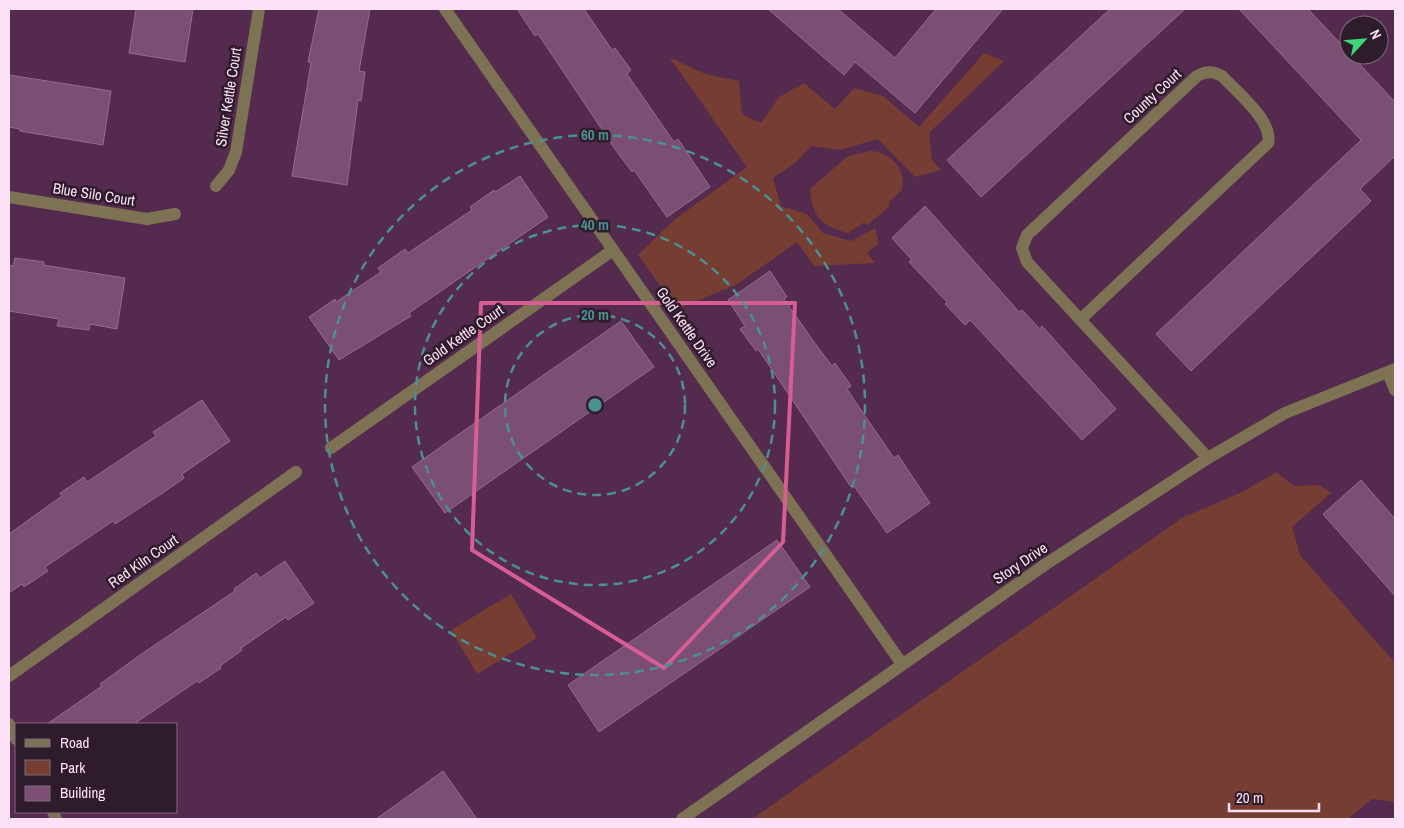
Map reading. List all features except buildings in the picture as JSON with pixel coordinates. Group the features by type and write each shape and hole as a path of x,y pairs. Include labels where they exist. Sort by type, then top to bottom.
{"street":[{"name":"Silver Kettle Court","path":"216,186 229,170 236,152 259,9"},
{"name":"Gold Kettle Drive","path":"444,9 902,664"},
{"name":"County Court","path":"1081,319 1268,143 1270,136 1265,122 1222,76 1209,72 1197,76 1027,235 1022,248 1026,262 1081,319 1208,458"},
{"name":"Blue Silo Court","path":"9,197 147,219 175,214"},
{"name":"Gold Kettle Court","path":"331,448 614,250"},
{"name":"Story Drive","path":"682,819 1046,564 1208,458 1285,414 1392,370"},
{"path":"1392,370 1395,390"},
{"name":"Red Kiln Court","path":"9,676 296,472"},
{"path":"9,724 15,737"}],"highlighted area":[{"path":"481,303 795,303 783,542 664,668 472,550"}],"green space":[{"path":"984,53 1004,61 929,133 932,160 941,170 915,177 878,139 840,150 811,146 795,163 773,178 781,206 807,214 823,233 851,241 875,228 879,243 867,253 875,263 814,266 797,242 736,285 677,309 638,255 674,220 747,167 669,57 705,74 739,81 742,114 761,123 779,97 804,83 835,109 854,88 883,96 919,127"},
{"path":"870,151 884,154 895,163 902,175 902,190 889,202 889,207 867,225 863,223 848,233 831,227 820,219 816,213 810,189 848,156"},
{"path":"1276,472 1294,486 1320,485 1331,493 1292,527 1300,555 1395,663 1395,802 1372,799 1348,819 752,819 1182,518 1244,491"},
{"path":"511,594 537,638 477,674 451,630"}]}
